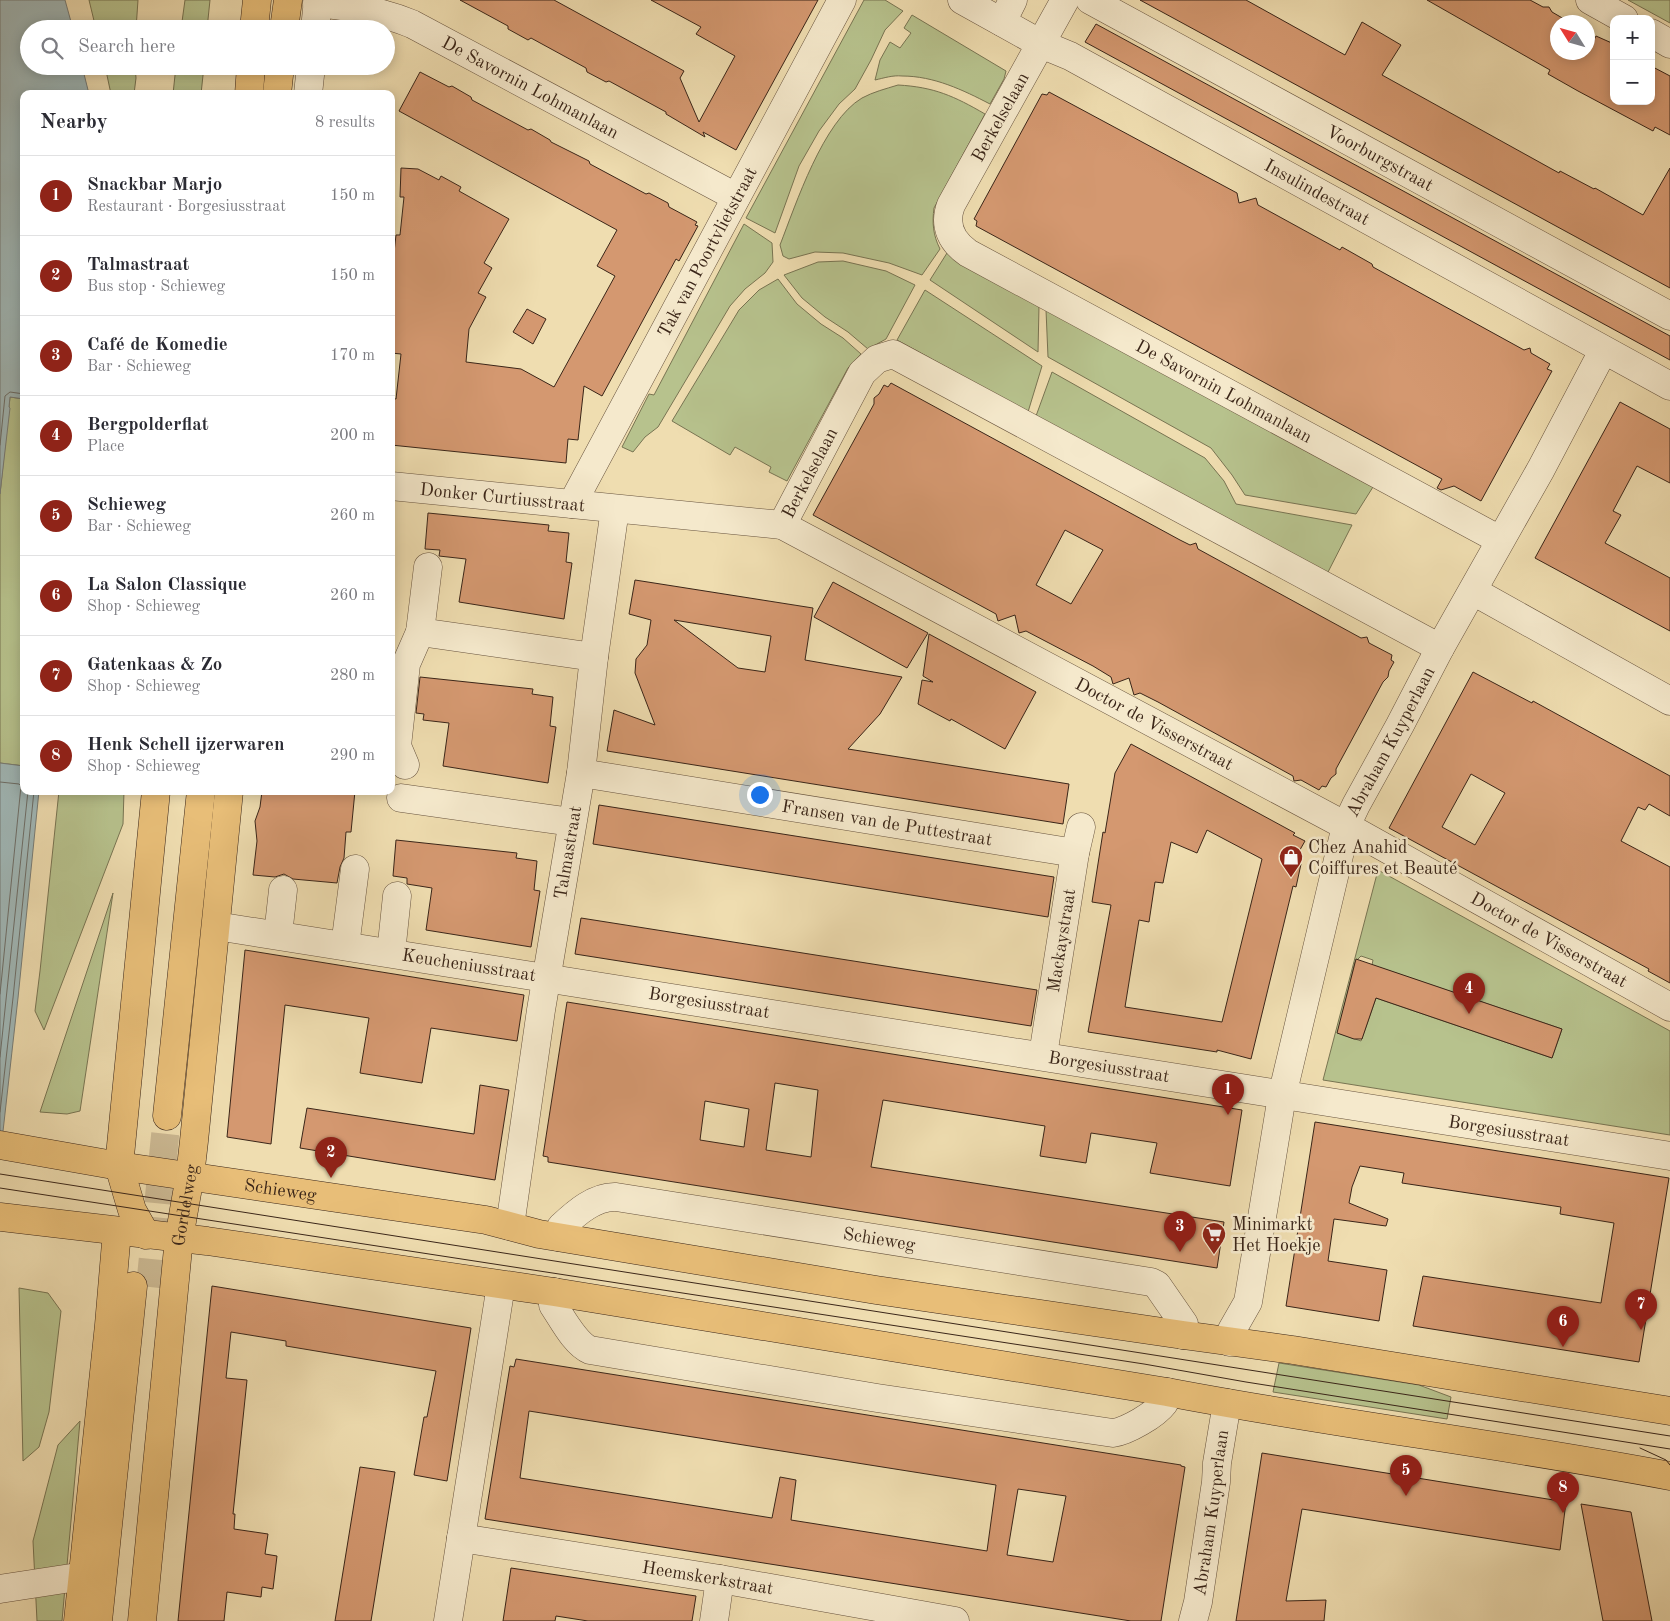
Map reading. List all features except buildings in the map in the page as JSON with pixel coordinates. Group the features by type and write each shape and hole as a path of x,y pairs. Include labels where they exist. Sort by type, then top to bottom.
{"main road":[{"path":"255,20 257,0"},
{"path":"285,20 288,0"},
{"path":"249,90 250,75"},
{"path":"278,90 279,75"},
{"name":"Gordelweg","path":"146,1235 132,1210 120,1166 156,795"},
{"path":"184,795 159,1116 200,795"},
{"name":"Gordelweg","path":"142,1621 179,1238 190,1176 229,795"},
{"name":"Schieweg","path":"0,1145 120,1166 486,1220 512,1214 559,1237 876,1290 1293,1350 1670,1411"},
{"path":"0,1217 179,1238 554,1292 1670,1476"},
{"path":"78,1621 117,1231"},
{"path":"98,1621 142,1287 116,1621"}],"street":[{"name":"Tak van Poortvlietstraat","path":"572,504 842,0"},
{"name":"Insulindestraat","path":"962,0 1007,11 1041,44 1070,56 1603,351 1670,386"},
{"name":"Berkelselaan","path":"952,237 948,222 951,205 1065,0"},
{"name":"Voorburgstraat","path":"1090,0 1670,316"},
{"path":"1590,0 1617,15"},
{"name":"De Savornin Lohmanlaan","path":"316,11 360,8 397,17 736,197"},
{"path":"1655,35 1670,44"},
{"path":"308,90 310,75"},
{"name":"De Savornin Lohmanlaan","path":"952,237 968,253 1500,540"},
{"name":"Abraham Kuyperlaan","path":"1230,1342 1232,1330 1248,1302 1282,1096 1346,826 1440,648 1542,469 1603,351"},
{"name":"Berkelselaan","path":"782,525 862,373 877,360 893,354 1440,648"},
{"name":"Donker Curtiusstraat","path":"395,486 615,509"},
{"name":"Doctor de Visserstraat","path":"615,509 782,525 1346,826 1670,1007"},
{"name":"Talmastraat","path":"512,1214 541,1010 581,774 594,657 615,509"},
{"path":"405,765 397,746 406,664 420,632 428,567"},
{"path":"1472,591 1670,701"},
{"path":"420,632 594,657"},
{"name":"Fransen van de Puttestraat","path":"581,774 1078,840"},
{"path":"401,798 572,822"},
{"name":"Mackaystraat","path":"1043,1055 1078,840"},
{"path":"345,946 355,869"},
{"path":"278,935 283,890"},
{"name":"Keucheniusstraat","path":"391,953 397,896"},
{"name":"Keucheniusstraat","path":"216,926 547,978"},
{"name":"Borgesiusstraat","path":"547,978 1043,1055 1282,1096 1670,1156"},
{"name":"Schieweg","path":"559,1237 561,1227 600,1198 616,1197 1146,1280 1157,1286 1184,1324 1183,1335"},
{"path":"448,1621 501,1285"},
{"path":"554,1292 553,1304 578,1341 590,1350 877,1398 1112,1433 1127,1429 1154,1411 1164,1402 1167,1392"},
{"name":"Abraham Kuyperlaan","path":"1193,1621 1198,1602 1214,1501 1217,1463 1227,1403"},
{"name":"Heemskerkstraat","path":"461,1538 720,1579 952,1621"},
{"path":"0,1589 82,1578"},
{"path":"714,1621 720,1579"}],"green space":[{"path":"89,0 138,0 137,20 94,20"},
{"path":"185,0 210,0 208,20 182,20"},
{"path":"864,0 885,0 903,11 885,30 855,89 839,104 819,131 799,166 775,233 746,218"},
{"path":"1628,0 1670,0 1670,23"},
{"path":"912,15 1006,71 1004,79 990,104 959,89 925,78 899,76 875,80 880,60 890,42 900,48 911,33 904,28"},
{"path":"107,75 136,75 134,90 110,90"},
{"path":"175,75 203,75 201,90 173,90"},
{"path":"898,85 933,90 963,102 985,114 934,208 934,229 940,249 922,275 889,263 843,253 815,252 789,259 783,256 780,245 794,208 812,165 835,125 848,109 862,98"},
{"path":"744,224 772,243 773,262 765,273 745,289 730,306 658,427 645,437 633,452 622,447 649,394 654,395"},
{"path":"947,253 959,263 1039,306 1038,352 930,280"},
{"path":"843,261 886,271 915,285 886,339 868,349 802,298 784,275 818,262"},
{"path":"778,279 797,304 821,324 843,338 861,354 848,368 787,481 769,472 771,467 735,447 730,455 672,421 739,310 759,290"},
{"path":"925,290 1042,366 1028,412 897,340"},
{"path":"1046,310 1373,487 1356,514 1245,495 1211,448 1048,357"},
{"path":"1052,372 1205,458 1224,481 1236,504 1352,525 1326,576 1036,416"},
{"path":"10,397 20,398 20,766 0,763 0,494"},
{"path":"59,795 124,795 123,824 44,1030 35,1011"},
{"path":"1378,870 1670,1031 1670,1135 1323,1080","holes":["1361,956 1373,960 1372,965 1562,1029 1552,1058 1376,998 1361,1041 1338,1033 1355,962"]},
{"path":"113,893 80,1111 67,1114 40,1112"},
{"path":"19,1288 48,1293 61,1311 49,1412 39,1447 23,1461"},
{"path":"1279,1363 1419,1385 1451,1397 1447,1419 1273,1392"},
{"path":"80,1421 62,1621 37,1621 33,1541 58,1445"}],"water":[{"path":"0,0 65,0 71,20 20,20 20,75 84,75 88,90 20,90 20,398 10,397 0,494"},
{"path":"0,763 20,766 20,795 39,795 0,1158"}],"tunnel":[{"path":"150,1287 167,1116"}],"tram line":[{"path":"0,1174 1670,1436"},
{"path":"0,1188 1144,1364 1670,1449"},
{"path":"1640,1448 1666,1460 1670,1465"}],"place":[{"name":"Chez Anahid Coiffures et Beauté","path":"1291,878"},
{"name":"Bergpolderflat","path":"1469,1014"},
{"name":"Snackbar Marjo","path":"1228,1115"},
{"name":"Talmastraat","path":"331,1178"},
{"name":"Café de Komedie","path":"1180,1252"},
{"name":"Minimarkt Het Hoekje","path":"1214,1255"},
{"name":"Gatenkaas & Zo","path":"1641,1330"},
{"name":"La Salon Classique","path":"1563,1347"},
{"name":"Schieweg","path":"1406,1496"},
{"name":"Henk Schell ijzerwaren","path":"1563,1513"}]}
